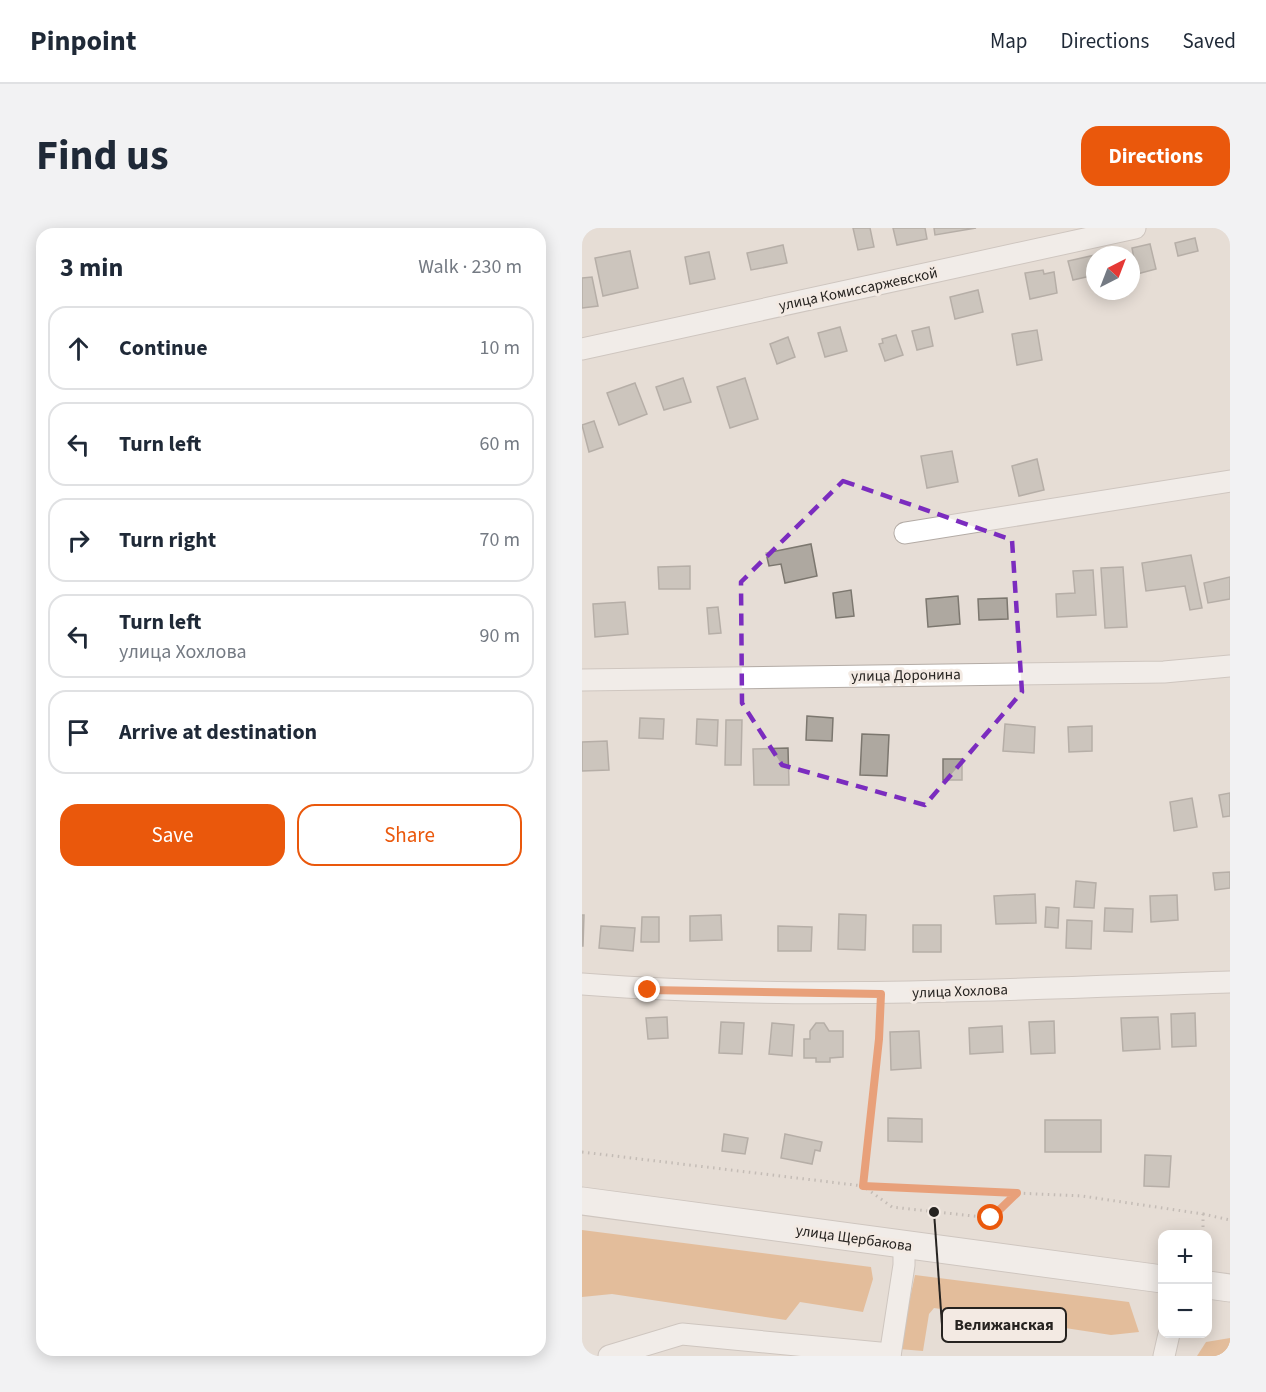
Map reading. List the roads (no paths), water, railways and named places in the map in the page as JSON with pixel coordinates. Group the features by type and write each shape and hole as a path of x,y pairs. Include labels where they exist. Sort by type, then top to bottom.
{"main road":[{"name":"улица Щербакова","path":"582,1201 1158,1278"},
{"path":"1212,1286 1230,1288"}],"street":[{"name":"улица Комиссаржевской","path":"582,349 1134,228"},
{"path":"905,533 1230,481"},
{"name":"улица Доронина","path":"582,680 1164,672 1230,666"},
{"name":"улица Хохлова","path":"582,984 648,990 881,994 1230,982"},
{"path":"609,1356 682,1334 890,1355 904,1265 904,1244"},
{"path":"1164,1356 1167,1338"}],"place":[{"name":"Велижанская","path":"934,1212"}]}
